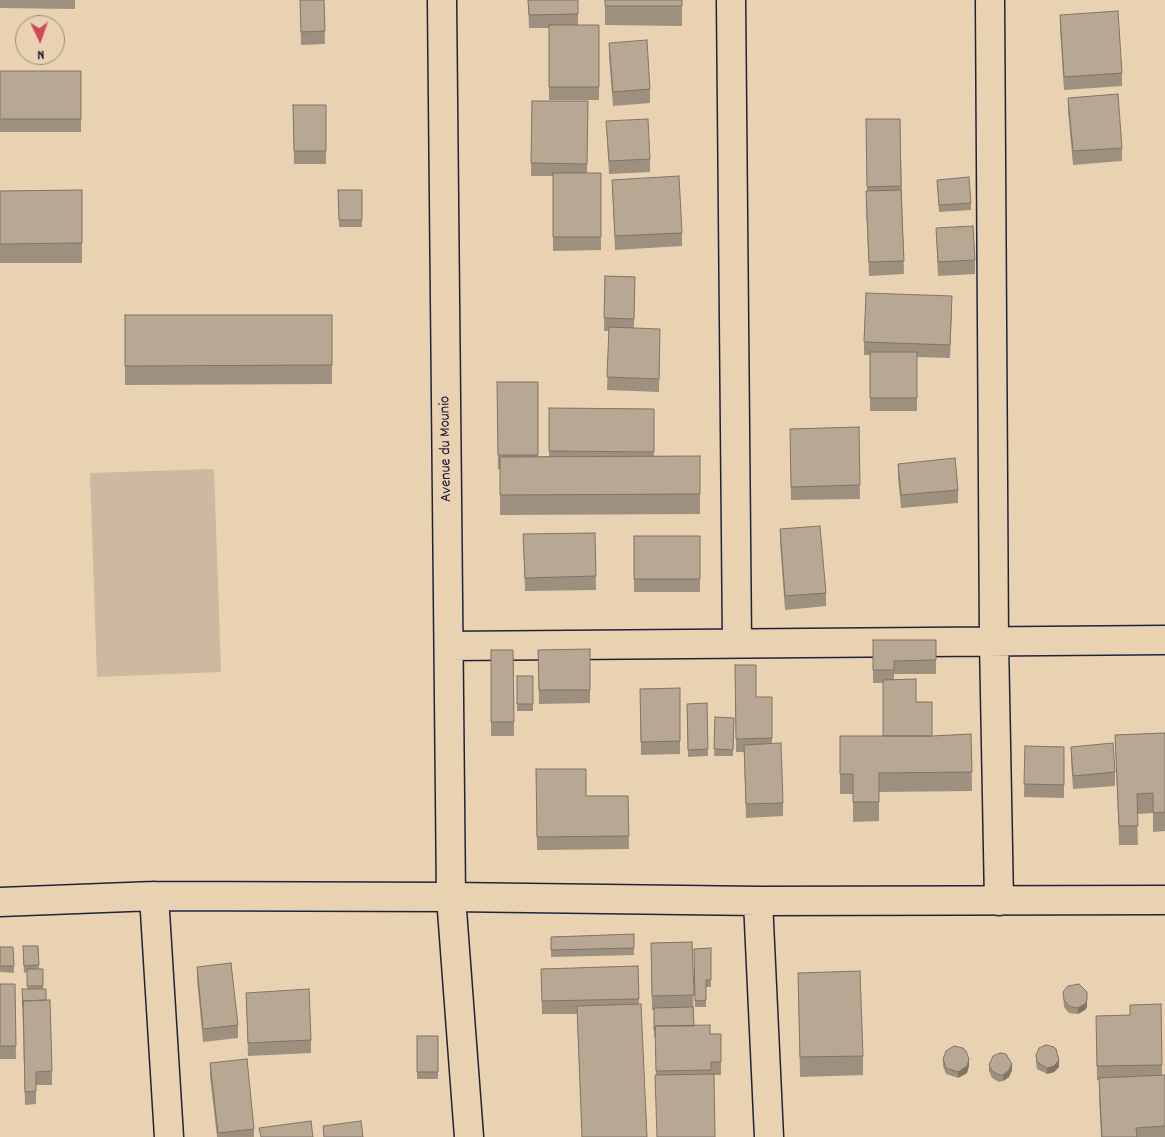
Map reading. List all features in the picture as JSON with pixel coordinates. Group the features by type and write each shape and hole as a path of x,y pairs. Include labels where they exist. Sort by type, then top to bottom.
{"street":[{"name":"Avenue du Mounio","path":"442,0 451,897 469,1137"},
{"path":"731,0 737,642"},
{"path":"990,0 994,641 999,901"},
{"path":"449,646 737,642 1165,640"},
{"path":"0,902 154,896 758,901 1165,900"},
{"path":"154,896 169,1137"},
{"path":"758,901 769,1137"}],"shaded area":[{"path":"214,469 221,672 97,677 90,473"}],"building":[{"path":"300,0 324,0 325,31 301,32"},
{"path":"528,0 578,0 578,14 529,15"},
{"path":"605,0 682,0 682,6 605,6"},
{"path":"1118,11 1122,73 1064,77 1060,15"},
{"path":"549,25 599,25 599,87 549,87"},
{"path":"647,40 650,89 613,92 609,43"},
{"path":"0,71 81,71 81,119 0,119"},
{"path":"1118,94 1122,148 1073,151 1068,98"},
{"path":"532,101 588,101 587,164 531,163"},
{"path":"293,105 326,105 326,151 294,151"},
{"path":"648,119 650,159 609,161 606,121"},
{"path":"866,119 900,119 901,186 867,187"},
{"path":"553,173 601,173 601,237 553,237"},
{"path":"679,176 682,233 615,236 612,180"},
{"path":"969,177 971,203 939,205 937,180"},
{"path":"82,190 82,243 0,244 0,191"},
{"path":"338,190 362,190 362,220 339,220"},
{"path":"901,190 904,261 869,262 866,191"},
{"path":"973,226 975,260 938,262 936,228"},
{"path":"605,276 635,277 634,319 604,318"},
{"path":"866,293 952,296 950,345 864,342"},
{"path":"125,315 332,315 332,365 125,366"},
{"path":"609,327 660,329 659,379 607,377"},
{"path":"870,352 917,352 917,398 870,398"},
{"path":"497,382 538,382 538,455 498,455"},
{"path":"549,408 654,409 654,452 549,451"},
{"path":"859,427 860,485 791,487 790,429"},
{"path":"700,456 700,494 500,495 500,457"},
{"path":"955,458 958,490 901,495 898,464"},
{"path":"820,526 826,593 785,596 780,529"},
{"path":"595,533 596,576 525,578 523,534"},
{"path":"634,536 700,536 700,579 634,579"},
{"path":"873,640 936,640 936,660 894,661 894,670 873,670"},
{"path":"590,649 590,690 539,690 538,650"},
{"path":"491,650 513,650 514,722 491,722"},
{"path":"735,665 756,665 756,697 772,697 772,738 736,739"},
{"path":"517,676 533,676 533,704 517,704"},
{"path":"916,679 916,702 932,702 932,736 883,736 883,680"},
{"path":"680,688 680,741 641,742 640,689"},
{"path":"707,703 708,749 688,750 687,704"},
{"path":"715,717 734,718 733,750 714,749"},
{"path":"1165,733 1165,812 1153,813 1153,793 1137,794 1138,826 1119,826 1115,735"},
{"path":"971,734 972,772 879,773 879,802 853,802 853,774 840,774 840,736"},
{"path":"781,743 783,803 746,804 744,745"},
{"path":"1113,743 1115,772 1073,776 1071,747"},
{"path":"1025,746 1064,747 1064,785 1024,784"},
{"path":"536,769 586,769 586,796 628,796 629,836 537,837"},
{"path":"634,934 634,948 551,950 551,937"},
{"path":"692,942 694,995 652,996 651,943"},
{"path":"23,946 38,946 39,965 24,966"},
{"path":"0,947 13,947 14,966 0,966"},
{"path":"711,948 711,980 706,980 706,1000 695,1001 694,949"},
{"path":"231,963 238,1025 203,1029 197,967"},
{"path":"638,966 639,999 542,1001 541,969"},
{"path":"27,969 43,969 43,986 27,986"},
{"path":"860,971 863,1056 800,1057 798,973"},
{"path":"0,984 15,984 16,1046 0,1046"},
{"path":"1079,984 1087,992 1087,1000 1085,1004 1078,1008 1069,1006 1064,1000 1063,992 1068,986"},
{"path":"22,989 46,989 46,1000 23,1001 23,1007"},
{"path":"309,989 311,1040 248,1043 246,993"},
{"path":"50,1000 52,1071 36,1072 36,1091 25,1092 23,1001"},
{"path":"641,1004 647,1137 582,1137 577,1006"},
{"path":"1161,1004 1162,1065 1097,1066 1096,1016 1130,1015 1130,1005"},
{"path":"693,1007 694,1026 655,1026 654,1030 654,1008"},
{"path":"710,1025 710,1034 721,1034 721,1062 711,1062 711,1070 656,1071 655,1026"},
{"path":"417,1036 438,1036 438,1072 417,1072"},
{"path":"1046,1045 1056,1049 1059,1060 1054,1066 1047,1068 1037,1062 1036,1055 1039,1048"},
{"path":"954,1046 963,1048 969,1059 967,1066 958,1072 946,1068 943,1059 946,1051"},
{"path":"1000,1053 1006,1054 1012,1064 1003,1075 992,1071 989,1065 993,1056"},
{"path":"247,1059 254,1129 218,1133 210,1063"},
{"path":"714,1074 715,1137 657,1137 655,1075"},
{"path":"1165,1075 1165,1126 1136,1128 1137,1137 1102,1137 1099,1078"},
{"path":"311,1121 313,1137 261,1137 259,1128"},
{"path":"361,1121 363,1137 324,1137 323,1126"}]}
